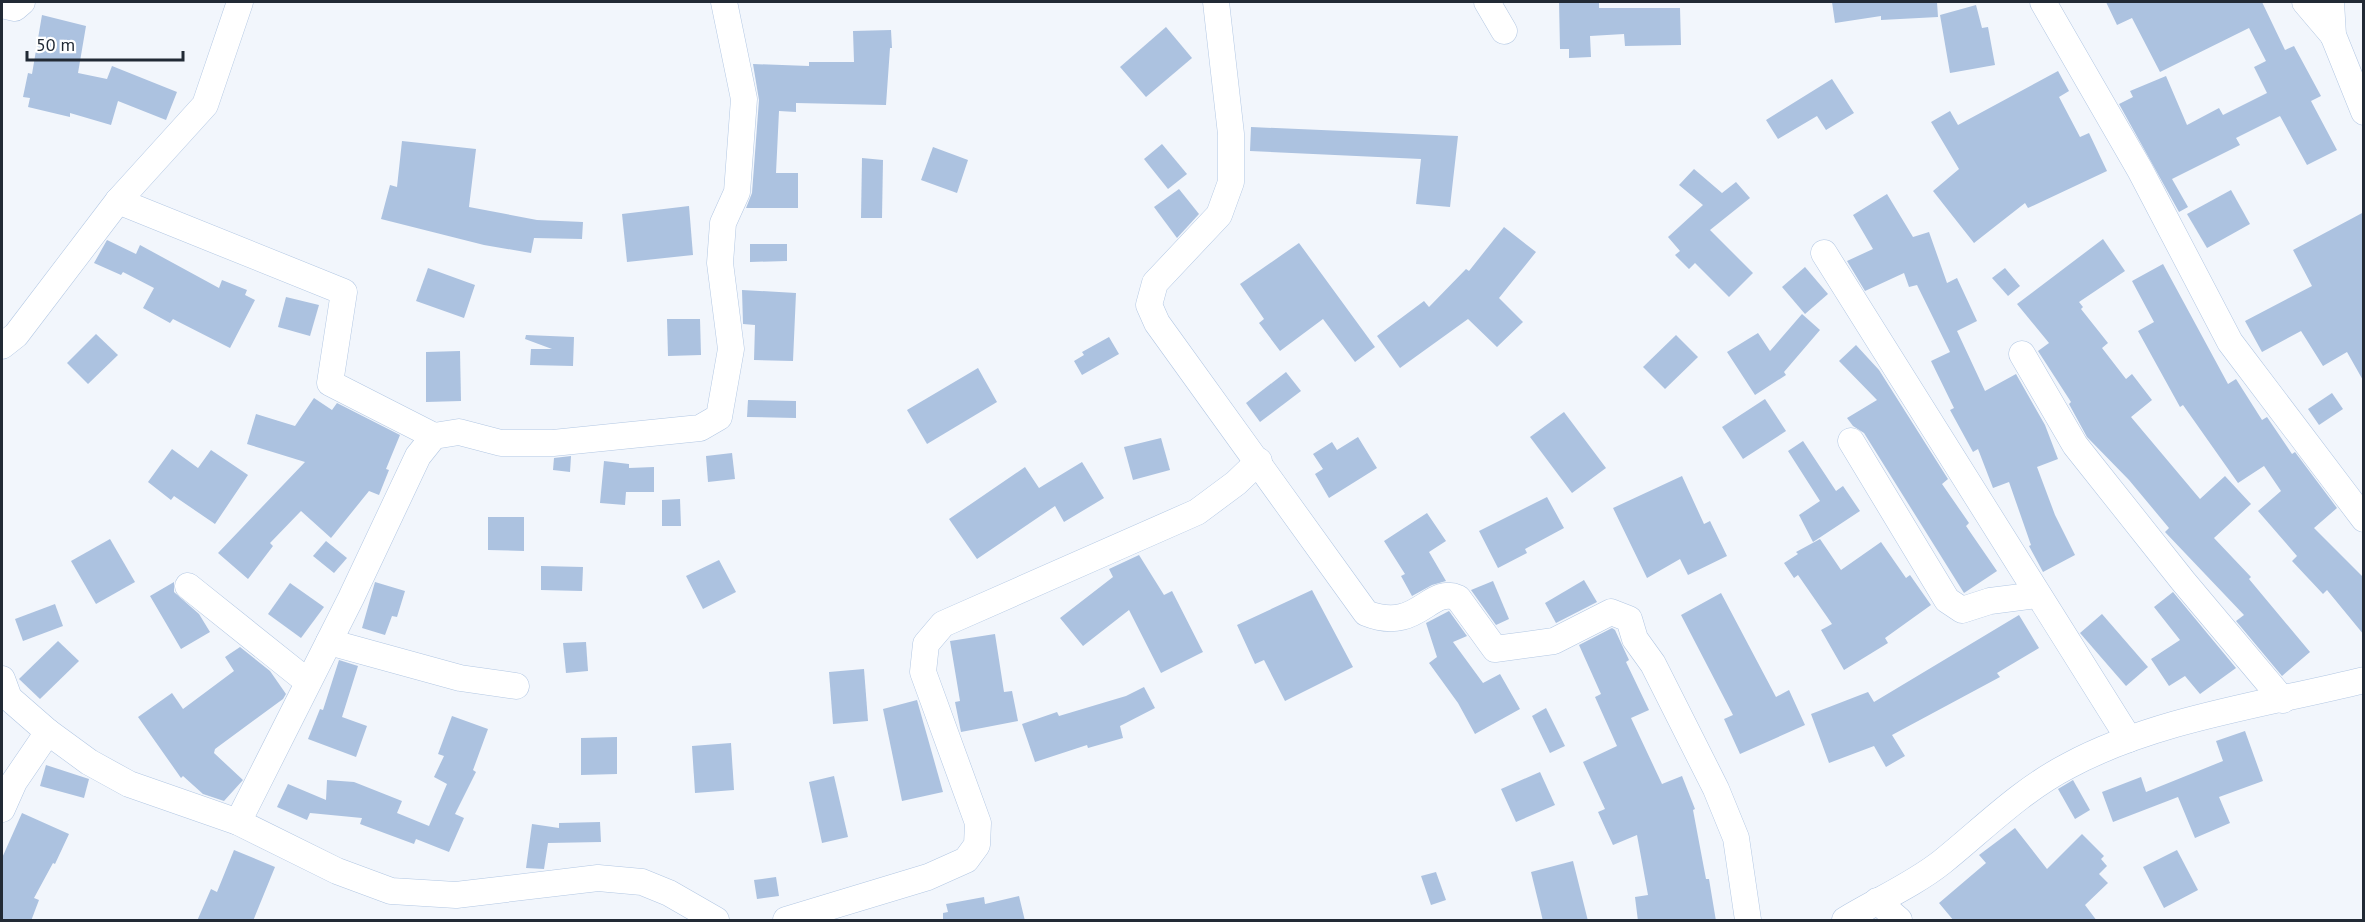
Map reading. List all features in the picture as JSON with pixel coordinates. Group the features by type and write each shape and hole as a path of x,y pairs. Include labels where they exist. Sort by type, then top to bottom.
{"street":[{"path":"2,5 15,9 22,2"},
{"path":"2,346 16,335 118,201 205,105 240,2"},
{"path":"118,201 344,292 330,382 434,436 459,432 501,442 553,443 700,428 719,417 723,410 731,349 720,263 723,224 737,192 744,99 724,2"},
{"path":"1216,2 1232,134 1231,182 1219,215 1155,283 1149,305 1157,323 1182,360 1259,461 1366,613 1382,620 1405,618 1420,611 1435,598 1450,594 1458,598 1496,649 1554,642 1611,612 1629,619 1635,639 1653,664 1716,789 1736,838 1748,921"},
{"path":"1487,2 1504,31"},
{"path":"2043,2 2140,170 2230,342 2364,519"},
{"path":"2304,2 2333,35"},
{"path":"2331,2 2333,35 2364,112"},
{"path":"1824,253 2037,596 2129,739"},
{"path":"2022,354 2075,445 2183,581 2283,700"},
{"path":"238,822 329,642 418,456 434,436"},
{"path":"1851,441 1947,600 1962,610 1990,601 2037,596"},
{"path":"786,921 928,877 966,860 977,845 978,823 923,672 926,644 943,624 1197,512 1236,483 1259,461"},
{"path":"188,586 308,682"},
{"path":"329,642 460,678 516,686"},
{"path":"1845,921 1940,863 2001,810 2067,766 2129,739 2364,680"},
{"path":"4,692 48,732 89,762 129,784 238,822 337,871 391,891 456,895 598,878 642,882 669,893 716,921"},
{"path":"2,809 14,782 48,732"},
{"path":"1877,901 1899,921"}],"building":[{"path":"1559,2 1599,2 1599,8 1680,8 1681,45 1625,46 1624,34 1590,36 1591,57 1569,58 1569,49 1560,49"},
{"path":"1832,2 1937,2 1938,17 1881,20 1881,16 1835,23"},
{"path":"2106,2 2262,2 2285,50 2294,46 2321,96 2311,101 2337,150 2307,165 2280,116 2236,138 2240,145 2172,179 2188,207 2179,212 2119,104 2133,97 2130,91 2166,76 2187,125 2219,108 2223,115 2267,93 2254,67 2266,61 2249,28 2160,72 2132,18 2117,25"},
{"path":"1976,5 1982,28 1988,27 1995,65 1950,73 1940,15"},
{"path":"42,15 86,26 78,73 107,79 112,66 177,92 166,120 118,101 111,125 70,113 70,117 28,107 30,98 23,97 28,73 32,74"},
{"path":"1166,27 1192,58 1146,97 1120,67"},
{"path":"891,30 892,48 890,48 886,105 796,103 796,112 779,111 776,173 798,173 798,208 746,208 752,193 759,100 753,64 809,66 809,62 854,62 853,31"},
{"path":"2058,71 2069,91 2059,97 2080,137 2089,133 2107,171 2028,208 2025,203 1974,243 1933,191 1959,169 1931,122 1950,111 1958,125"},
{"path":"1832,79 1854,113 1826,130 1817,116 1778,139 1766,120"},
{"path":"1251,127 1458,136 1450,207 1416,204 1421,159 1250,151"},
{"path":"402,141 476,149 469,207 537,220 583,222 582,239 534,238 531,253 484,245 381,219 390,185 397,187"},
{"path":"1162,144 1187,174 1168,189 1144,159"},
{"path":"933,147 968,160 957,193 921,180"},
{"path":"862,158 883,160 882,218 861,218"},
{"path":"1694,169 1722,193 1736,182 1750,198 1710,230 1753,273 1729,297 1695,263 1689,269 1675,255 1680,251 1668,237 1703,205 1679,185"},
{"path":"1179,189 1199,214 1177,238 1154,207"},
{"path":"2231,190 2250,224 2207,248 2187,214"},
{"path":"1887,194 1913,237 1929,232 1947,283 1957,278 1977,321 1957,331 1985,391 2016,374 2045,425 2058,459 2037,467 2055,515 2075,555 2043,572 2029,546 2031,545 2009,482 1993,488 1978,449 1973,452 1950,410 1954,408 1931,361 1950,352 1917,285 1909,287 1904,273 1865,291 1847,261 1873,249 1853,215"},
{"path":"689,206 693,255 627,262 622,214"},
{"path":"2364,212 2364,382 2347,352 2323,366 2301,331 2262,352 2245,321 2312,286 2293,250"},
{"path":"1504,227 1536,252 1499,298 1523,322 1497,347 1468,319 1400,368 1377,336 1424,301 1429,307 1466,269 1469,271"},
{"path":"2103,239 2125,271 2079,302 2083,307 2081,309 2108,343 2102,348 2126,379 2132,374 2152,400 2131,417 2200,499 2225,476 2251,504 2214,538 2251,577 2249,579 2310,652 2282,676 2236,621 2244,615 2165,532 2169,528 2129,480 2087,437 2069,404 2071,402 2038,351 2049,343 2017,304"},
{"path":"107,240 136,254 140,245 219,288 222,280 247,290 245,295 255,300 230,348 173,319 170,323 143,308 154,288 123,272 121,275 94,263"},
{"path":"1299,243 1375,347 1355,362 1323,319 1280,351 1259,323 1264,319 1240,284"},
{"path":"750,244 787,244 787,261 750,262"},
{"path":"2163,264 2228,384 2236,379 2262,420 2267,417 2292,454 2295,452 2337,508 2314,528 2364,578 2364,635 2327,590 2323,594 2292,561 2297,556 2258,511 2281,491 2264,466 2238,483 2183,405 2180,407 2138,331 2154,322 2132,281"},
{"path":"1805,267 1828,294 1805,314 1782,287"},
{"path":"428,268 475,285 464,318 416,301"},
{"path":"2005,268 2020,286 2008,296 1992,278"},
{"path":"742,290 796,293 793,361 754,360 755,325 743,324"},
{"path":"286,297 319,305 310,336 278,327"},
{"path":"1802,314 1820,330 1784,372 1786,375 1755,395 1727,352 1758,333 1770,351"},
{"path":"667,319 700,319 701,355 668,356"},
{"path":"96,334 118,355 88,384 67,363"},
{"path":"526,335 574,337 573,366 530,365 531,349 552,349 525,339"},
{"path":"1676,335 1698,357 1665,389 1643,367"},
{"path":"1109,337 1119,354 1082,375 1074,361 1084,355 1082,352"},
{"path":"1856,345 1879,370 1948,479 1942,484 1969,523 1966,526 1997,571 1964,593 1864,433 1853,426 1847,418 1877,400 1839,361"},
{"path":"460,351 461,401 426,402 426,352"},
{"path":"978,368 997,402 927,444 907,410"},
{"path":"1286,372 1301,391 1260,422 1246,403"},
{"path":"2332,393 2343,409 2319,425 2308,409"},
{"path":"314,398 332,410 337,403 400,435 386,469 389,470 379,495 369,491 331,538 301,511 270,543 273,546 248,579 218,553 305,462 247,444 256,414 295,426"},
{"path":"1765,399 1786,431 1743,459 1722,427"},
{"path":"748,400 796,401 796,418 747,417"},
{"path":"1564,412 1606,468 1572,493 1530,437"},
{"path":"1358,437 1377,468 1329,498 1315,474 1323,469 1313,454 1332,442 1337,450"},
{"path":"1161,438 1170,470 1133,480 1124,447"},
{"path":"1803,441 1836,491 1843,486 1860,511 1813,542 1799,515 1820,501 1788,451"},
{"path":"172,449 198,468 211,450 248,475 215,524 174,496 171,500 148,482"},
{"path":"732,453 735,479 708,482 706,456"},
{"path":"571,456 570,472 553,470 554,458"},
{"path":"604,461 629,464 629,468 654,467 654,492 626,492 625,505 600,503"},
{"path":"1082,462 1104,498 1064,522 1055,506 977,559 949,519 1025,467 1039,488"},
{"path":"1682,476 1704,524 1710,521 1727,556 1688,575 1680,559 1647,578 1613,508"},
{"path":"1547,497 1564,528 1525,549 1527,553 1498,568 1479,531"},
{"path":"680,499 681,526 662,526 662,500"},
{"path":"1427,513 1446,541 1429,552 1446,581 1432,585 1412,596 1401,576 1405,574 1384,541"},
{"path":"488,517 524,517 524,551 488,550"},
{"path":"110,539 135,582 96,604 71,561"},
{"path":"1820,539 1841,570 1881,542 1906,578 1910,575 1931,605 1885,638 1888,643 1844,670 1821,630 1832,624 1798,575 1794,578 1784,563 1798,554 1796,552"},
{"path":"326,541 347,558 334,573 313,556"},
{"path":"1139,555 1164,595 1172,591 1203,652 1161,673 1129,610 1083,646 1060,618 1113,577 1109,569"},
{"path":"719,560 736,592 703,609 686,576"},
{"path":"541,566 583,567 582,591 541,590"},
{"path":"1584,580 1597,602 1556,623 1545,603"},
{"path":"1493,581 1509,619 1496,625 1471,590"},
{"path":"174,582 174,592 199,614 210,632 181,649 150,596"},
{"path":"375,582 405,591 397,617 392,616 385,635 362,628"},
{"path":"290,583 324,607 301,638 268,614"},
{"path":"1312,590 1353,667 1285,701 1264,660 1255,664 1237,625"},
{"path":"2173,592 2236,668 2200,694 2185,676 2169,686 2151,659 2180,640 2154,607"},
{"path":"1721,593 1776,697 1789,690 1805,725 1740,754 1724,719 1733,715 1681,615"},
{"path":"55,604 63,626 23,641 15,619"},
{"path":"1449,611 1467,636 1453,642 1483,683 1500,674 1520,709 1475,734 1458,703 1429,663 1437,657 1426,623"},
{"path":"2102,614 2148,667 2126,686 2080,633"},
{"path":"2019,615 2039,648 1997,673 2000,677 1892,735 1905,756 1886,767 1874,746 1829,763 1811,714 1868,692 1874,702"},
{"path":"1612,628 1629,660 1626,662 1649,710 1631,718 1662,784 1682,776 1695,809 1693,810 1716,921 1638,921 1635,897 1648,895 1637,835 1613,845 1598,812 1605,809 1583,762 1617,746 1595,697 1601,694 1579,645"},
{"path":"995,634 1004,692 1012,691 1018,721 961,732 955,702 960,701 950,641"},
{"path":"58,641 79,661 40,699 19,679"},
{"path":"586,642 588,671 566,673 563,643"},
{"path":"240,647 270,671 286,694 283,699 215,749 214,753 243,780 224,801 203,794 183,776 181,778 138,717 172,693 183,709 234,671 225,657"},
{"path":"339,660 358,666 342,717 367,726 356,757 308,739 320,709 323,710"},
{"path":"864,669 868,721 833,724 829,672"},
{"path":"1144,687 1155,708 1120,726 1123,738 1088,748 1087,745 1035,762 1022,724 1057,712 1059,716 1126,696"},
{"path":"917,700 943,792 902,801 883,709"},
{"path":"1546,708 1565,746 1550,753 1532,716"},
{"path":"452,716 488,729 473,770 476,772 455,814 464,818 449,852 416,839 414,844 360,824 362,818 310,813 307,820 277,807 288,784 326,800 327,780 354,782 402,801 397,813 429,826 447,784 434,777 444,756 438,754"},
{"path":"2245,731 2263,781 2219,797 2230,823 2195,838 2178,797 2113,822 2102,792 2141,777 2146,792 2223,761 2216,741"},
{"path":"617,737 617,774 581,775 581,738"},
{"path":"731,743 734,790 695,793 692,746"},
{"path":"46,765 89,779 84,798 40,786"},
{"path":"1540,772 1555,805 1516,822 1501,789"},
{"path":"834,776 848,837 822,843 809,782"},
{"path":"2073,780 2090,810 2075,819 2058,789"},
{"path":"22,813 69,834 55,864 53,863 34,898 39,900 31,921 2,921 2,858"},
{"path":"600,822 601,842 548,843 544,869 526,868 532,824 559,828 559,823"},
{"path":"2015,828 2047,869 2082,834 2104,856 2101,859 2107,866 2099,874 2108,883 2085,905 2097,921 1954,921 1939,903 1986,863 1979,855"},
{"path":"234,850 275,867 253,921 197,921 211,889 217,892"},
{"path":"2177,850 2198,890 2164,908 2143,867"},
{"path":"1573,861 1588,921 1543,921 1531,872"},
{"path":"1436,872 1446,900 1431,905 1421,876"},
{"path":"776,877 779,896 757,899 754,880"},
{"path":"1019,896 1025,921 943,921 943,913 948,912 946,904 984,897 985,904"}]}
